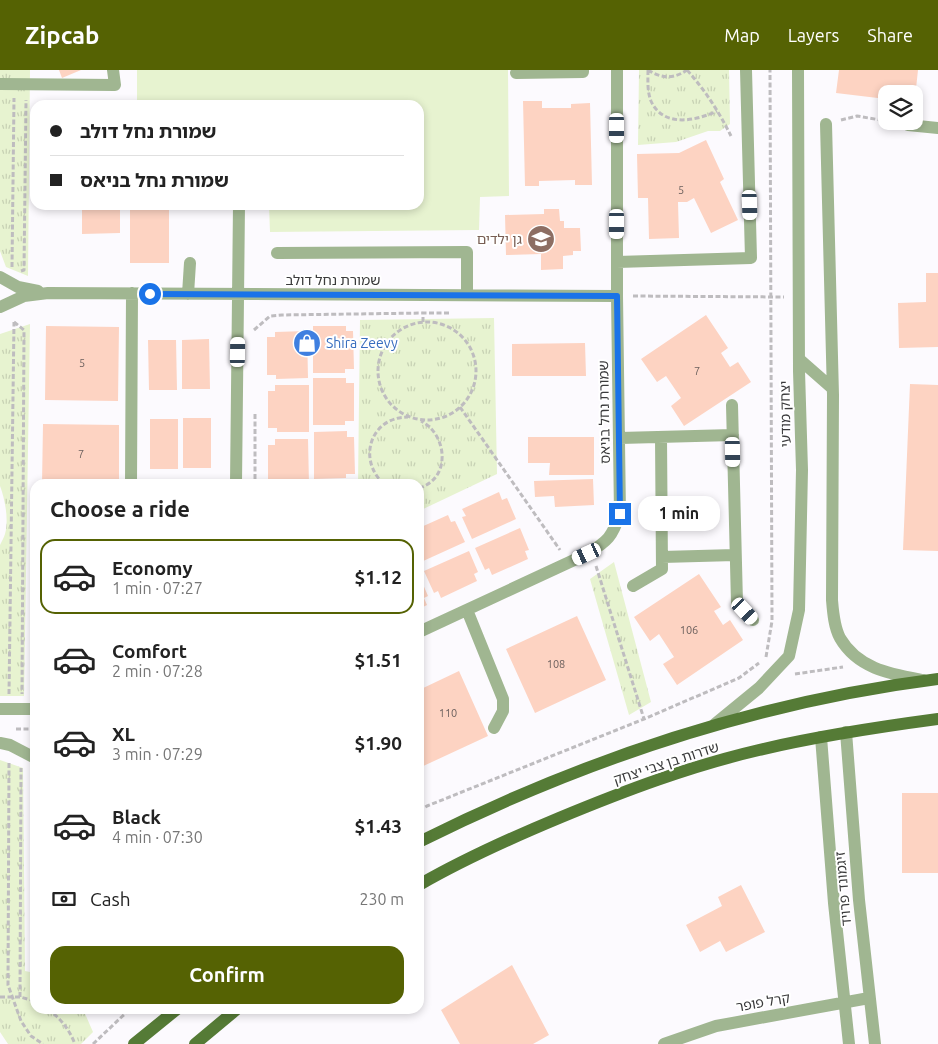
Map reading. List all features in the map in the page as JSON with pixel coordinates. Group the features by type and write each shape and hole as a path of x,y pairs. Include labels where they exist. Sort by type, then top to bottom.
{"main road":[{"name":"שדרות בן צבי יצחק","path":"424,840 479,813 584,768 666,739 715,724 808,701 896,684 932,680"},
{"name":"שדרות בן צבי יצחק","path":"424,882 477,854 535,828 600,800 653,781 759,750 846,732 938,719"},
{"path":"134,1044 171,1014"},
{"path":"195,1044 231,1014"}],"street":[{"path":"0,84 114,85 114,70"},
{"path":"516,73 583,72 583,70"},
{"name":"שמורת נחל בניאס","path":"424,630 592,551 604,543 613,533 620,514 617,296 617,70"},
{"path":"617,262 751,258 746,70"},
{"name":"יצחק מודעי","path":"715,724 776,672 789,656 799,610 801,541 798,70"},
{"path":"826,124 832,388 832,600 834,621 840,637 849,649 866,664 885,673 932,680"},
{"path":"923,126 938,128"},
{"path":"236,479 239,295 238,210"},
{"path":"277,252 467,252 467,295"},
{"path":"188,294 190,263"},
{"name":"שמורת נחל דולב","path":"0,277 18,287 48,293"},
{"name":"שמורת נחל דולב","path":"0,307 24,296 48,293 617,296"},
{"path":"131,479 132,293"},
{"path":"800,359 832,388"},
{"path":"732,406 737,603 753,620"},
{"path":"620,438 733,435"},
{"path":"633,586 662,569 661,437"},
{"path":"662,556 735,555"},
{"path":"467,610 503,699 503,710 494,728"},
{"path":"0,709 30,709"},
{"name":"זיגמונד פרויד","path":"846,732 858,891 875,1044"},
{"name":"זיגמונד פרויד","path":"821,737 834,902 849,1044"},
{"path":"0,743 10,745 30,756"},
{"name":"קרל פופר","path":"664,1044 716,1026 869,998"}],"path":[{"path":"648,70 657,76 670,78 680,76 687,70 717,111 736,144"},
{"path":"648,70 648,87 651,101 660,114 671,119 688,120 704,118 717,111"},
{"path":"693,76 695,70"},
{"path":"424,808 644,719 739,678 766,657 772,622 770,70"},
{"path":"18,271 24,270 20,85"},
{"path":"12,272 20,85"},
{"path":"826,124 857,116 878,120"},
{"path":"617,296 800,298"},
{"path":"424,313 424,322"},
{"path":"254,339 254,330 270,316 453,313"},
{"path":"13,460 14,322 24,330 20,997"},
{"path":"379,479 372,469 369,457 370,445 374,434 382,426 392,420 410,417 426,420 441,418 456,411 467,400 474,386 476,370 473,354 465,340 453,330 438,324 424,322 409,326 397,333 386,344 380,357 378,372 387,400 397,410 410,417 427,424 436,433 441,444 442,457 439,469 432,480 424,485"},
{"path":"255,407 255,479"},
{"path":"460,407 568,562"},
{"path":"592,551 644,719"},
{"path":"0,997 20,997 30,1000"},
{"path":"54,1014 63,1021 72,1035 75,1044"},
{"path":"93,1044 125,1014"},
{"path":"89,1044 98,1040"}],"green space":[{"path":"0,70 30,70 28,276 6,267 0,251"},
{"path":"137,70 508,70 509,196 480,197 479,230 270,232 269,210 424,210 424,100 137,100"},
{"path":"639,70 729,70 730,124 720,131 708,131 676,142 638,145"},
{"path":"494,318 497,474 424,509 424,479 358,479 360,320"},
{"path":"30,324 24,696 0,696 0,545 5,534 7,522 5,503 0,486 0,334"},
{"path":"614,562 651,702 629,715 590,579"},
{"path":"0,760 23,768 25,971 30,972 30,1014 85,1014 93,1032 81,1044 8,1044 0,1032"}],"building":[{"path":"59,70 81,70 62,78"},
{"path":"839,70 918,70 916,85 878,85 878,98 836,93"},
{"path":"523,101 542,101 542,108 571,108 571,104 590,103 592,185 575,185 575,180 539,181 539,186 525,186"},
{"path":"706,140 724,179 720,182 738,220 711,233 694,198 687,202 678,202 679,238 649,239 648,198 638,198 637,154 679,153"},
{"path":"544,209 559,209 560,221 564,221 564,228 580,228 581,251 573,251 573,255 563,256 563,269 541,270 541,254 506,255 505,215 544,214"},
{"path":"82,210 120,210 120,233 82,234"},
{"path":"130,210 169,210 169,263 130,263"},
{"path":"926,273 938,273 938,347 899,348 898,303 926,302"},
{"path":"706,315 728,348 721,353 730,367 738,362 751,382 684,426 671,406 681,398 666,376 657,382 641,359"},
{"path":"46,326 119,327 118,401 45,400"},
{"path":"313,326 346,326 346,331 353,331 354,369 345,369 345,373 313,373"},
{"path":"307,331 308,378 276,379 276,375 267,375 267,337 275,337 275,332"},
{"path":"209,339 210,389 182,389 182,340"},
{"path":"148,340 176,340 177,390 149,390"},
{"path":"585,343 586,376 512,376 512,344"},
{"path":"313,378 346,378 346,383 354,383 354,421 345,421 345,425 313,425"},
{"path":"910,384 938,385 938,551 903,550"},
{"path":"275,385 309,385 309,432 277,432 277,428 268,428 268,391 275,391"},
{"path":"183,418 211,418 211,468 183,468"},
{"path":"150,419 178,419 178,469 150,469"},
{"path":"43,424 119,425 119,479 42,479"},
{"path":"347,431 347,437 354,437 355,474 346,474 346,478 314,479 314,432"},
{"path":"528,437 594,437 594,475 549,475 550,463 528,463"},
{"path":"275,439 308,439 309,479 268,479 268,445 275,445"},
{"path":"593,479 594,505 555,507 554,496 535,497 534,481"},
{"path":"499,492 502,500 507,498 516,519 472,539 462,517 466,516 462,509"},
{"path":"448,515 451,522 455,521 465,542 424,561 424,526"},
{"path":"520,528 529,550 525,551 528,559 492,575 489,568 485,570 475,548"},
{"path":"469,551 478,572 474,574 477,581 441,598 438,591 434,593 424,571"},
{"path":"699,574 721,607 714,611 723,625 730,620 743,640 677,685 663,664 674,657 659,634 650,641 634,617"},
{"path":"424,587 428,596 424,598"},
{"path":"577,616 606,680 535,713 506,649"},
{"path":"459,671 488,736 424,766 424,688"},
{"path":"902,793 938,793 938,873 902,873"},
{"path":"741,885 765,932 726,952 720,941 700,952 686,925 722,906 718,897"},
{"path":"512,965 549,1035 533,1044 460,1044 441,1010"}],"place":[{"name":"גן ילדים","path":"541,239"},
{"name":"Shira Zeevy","path":"307,343"}],"route":[{"path":"150,294 617,296 620,514"}]}
